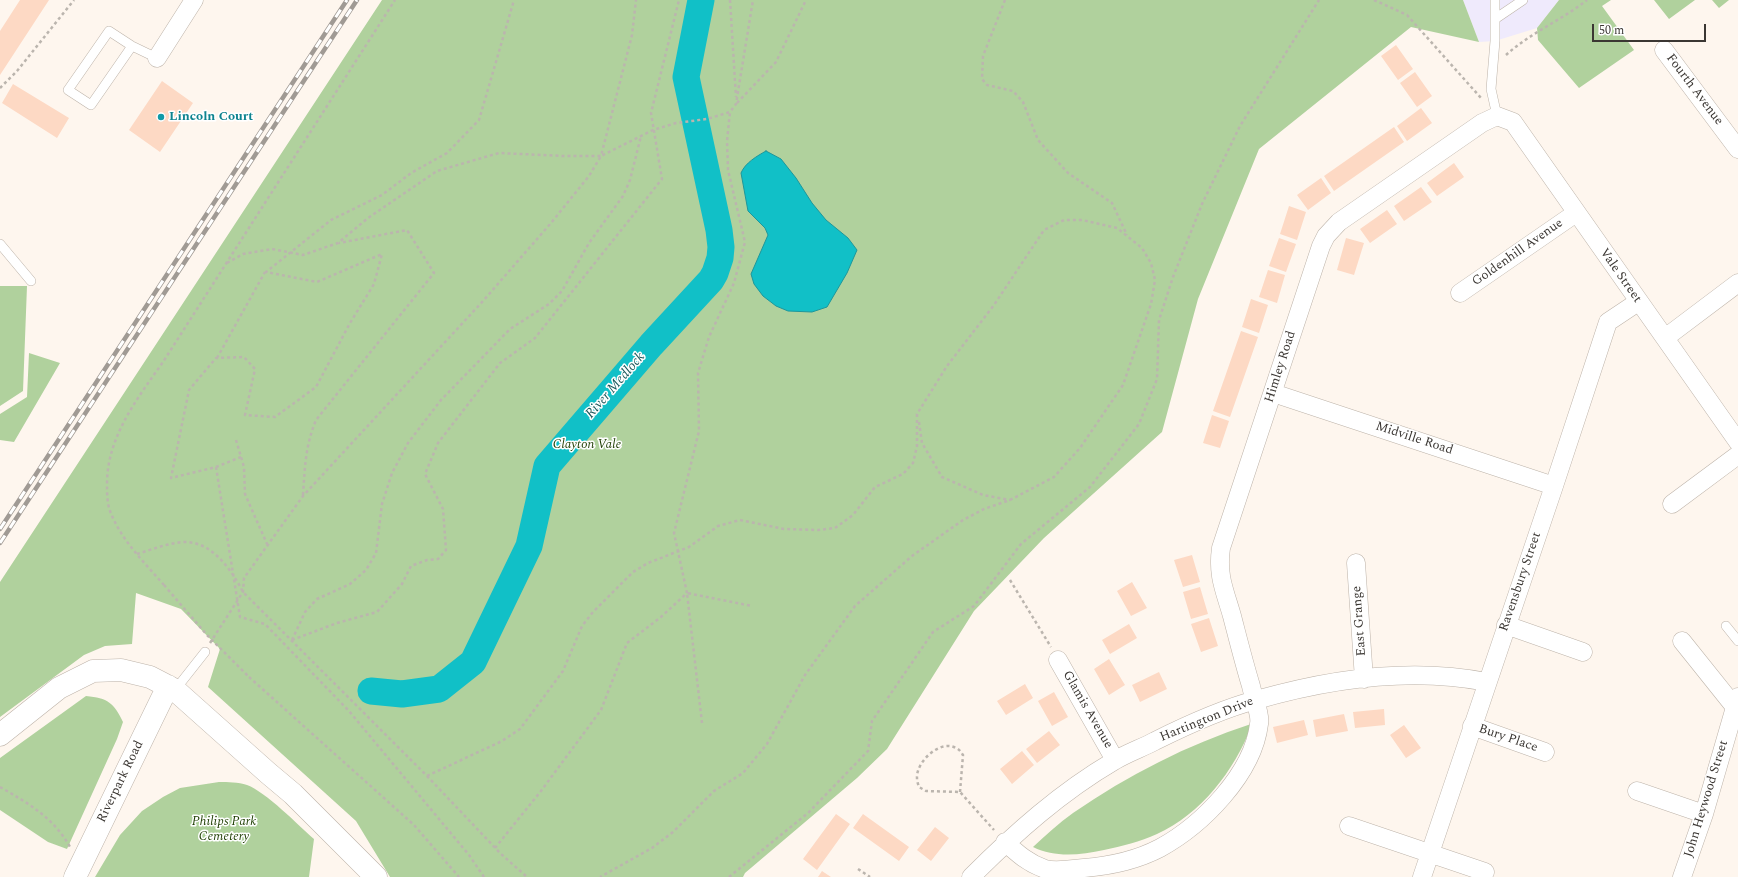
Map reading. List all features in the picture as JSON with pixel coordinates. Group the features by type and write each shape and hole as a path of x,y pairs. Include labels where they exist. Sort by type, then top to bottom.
{"street":[{"path":"157,58 194,0"},
{"name":"Fourth Avenue","path":"1664,50 1738,150"},
{"name":"Vale Street","path":"1497,116 1513,122 1638,302 1738,442"},
{"name":"Himley Road","path":"1006,842 1019,856 1047,870 1098,867 1123,862 1160,848 1207,814 1232,784 1253,749 1260,723 1219,574 1221,548 1321,246 1326,236 1347,216 1482,123 1497,116"},
{"name":"Goldenhill Avenue","path":"1460,293 1576,213"},
{"path":"1665,338 1738,283"},
{"name":"Ravensbury Street","path":"1422,877 1608,322 1638,302"},
{"name":"Midville Road","path":"1273,393 1554,486"},
{"path":"1672,504 1738,455"},
{"name":"East Grange","path":"1356,563 1364,679"},
{"path":"1506,625 1583,652"},
{"path":"1682,641 1737,704"},
{"name":"Glamis Avenue","path":"1058,660 1115,760"},
{"path":"0,735 59,688 93,671 121,670 150,678 172,688 293,794 376,877"},
{"name":"Hartington Drive","path":"971,877 1006,842 1046,807 1115,760 1186,726 1254,700 1302,688 1364,679 1443,675 1487,682"},
{"name":"Riverpark Road","path":"78,871 172,688"},
{"name":"John Heywood Street","path":"1682,877 1704,814 1737,704"},
{"name":"Bury Place","path":"1472,726 1545,752"},
{"path":"1637,791 1704,814"},
{"path":"1349,826 1485,872"}],"lane":[{"path":"1495,0 1491,89 1497,116"},
{"path":"1495,19 1523,0"},
{"path":"132,46 91,105 68,90 109,31 132,46 157,58"},
{"path":"0,244 31,281"},
{"path":"1726,626 1738,641"},
{"path":"172,688 205,652"}],"path":[{"path":"0,88 17,71 74,0"},
{"path":"395,0 122,424 113,448 107,476 108,504 120,531 137,554 207,634 249,677 414,825 459,877"},
{"path":"241,457 216,467 171,478 188,390 216,358 266,272 331,220 382,195 411,173 447,153 479,120 514,0"},
{"path":"205,652 243,592 244,578 303,496 483,301 551,223 589,176 601,156 632,35 636,0"},
{"path":"292,640 337,623 377,612 402,584 411,566 427,560 438,559 446,550 444,509 425,474 438,443 500,363 535,338 573,292 606,247 662,179 651,113 679,0"},
{"path":"730,0 736,104"},
{"path":"736,104 752,0"},
{"path":"702,723 687,593 674,533 699,431 698,373 709,337 734,283 745,242 728,170 727,141 730,112 776,62 806,0"},
{"path":"1005,0 983,56 982,79 987,85 1012,91 1023,102 1038,140 1068,173 1112,203 1127,236"},
{"path":"728,877 808,813 868,751 872,722 933,632 974,606 1021,544 1090,487 1139,424 1156,379 1159,320 1173,277 1202,204 1240,126 1319,0"},
{"path":"1374,0 1407,15 1497,116"},
{"path":"1493,67 1514,47 1571,12 1587,0"},
{"path":"338,243 368,218 437,171 499,153 601,156 653,130 683,122 707,119 730,112"},
{"path":"292,640 305,612 317,600 350,584 366,570 376,553 382,504 392,473 408,443 441,400 510,329 550,304 562,291 589,243 623,196 630,180 642,135"},
{"path":"427,776 502,741 520,729 563,671 582,626 593,612 633,572 648,563 689,547 718,526 740,520 784,529 818,530 835,528 853,515 876,488 903,474 913,463 917,446 917,414 947,366 994,305 1044,230 1064,220 1082,220 1117,228 1142,248 1151,263 1155,280 1151,304 1123,385 1080,448 1054,477 1010,500 984,509 963,520 912,556 856,606 805,675 768,744 743,773 714,791 673,832 652,848 600,877"},
{"path":"226,263 243,254 272,249 303,255 338,243 407,230 434,273 316,420 309,436 305,454 303,496"},
{"path":"216,358 244,357 255,369 245,415 275,417 316,387 350,323 374,284 382,254 317,282 266,272"},
{"path":"917,414 922,443 942,477 983,495 1010,500"},
{"path":"236,440 244,467 245,494 267,545"},
{"path":"216,467 240,617 265,624 349,711 469,855 484,877"},
{"path":"137,554 177,542 192,542 207,548 217,555 232,572 243,592 427,776 495,848 527,877"},
{"path":"1010,580 1058,660"},
{"path":"687,593 752,606"},
{"path":"495,848 541,791 601,710 627,643 661,617 687,593"},
{"path":"960,792 963,754 957,748 950,746 938,748 928,755 921,764 916,776 919,787 926,791 960,792 1006,842"},
{"path":"0,787 33,806 58,828 78,871"},
{"path":"858,869 870,877"}],"shaded area":[{"path":"1463,0 1559,0 1537,28 1495,41 1479,42"}],"green space":[{"name":"Clayton Vale","path":"382,0 1463,0 1479,42 1411,27 1259,149 1198,299 1162,432 1044,538 974,611 887,749 857,778 745,873 743,877 390,877 356,821 208,687 220,649 181,609 136,593 132,644 105,646 84,655 0,717 0,582"},
{"path":"1559,0 1611,0 1602,6 1634,50 1579,88 1538,40 1537,28"},
{"path":"1654,0 1695,0 1669,19"},
{"path":"1712,0 1729,0 1719,8"},
{"path":"0,286 27,286 23,391 0,406"},
{"path":"29,353 60,363 14,442 0,440 0,414 27,397"},
{"path":"86,696 105,700 117,710 123,722 117,739 67,849 48,842 0,810 0,758"},
{"path":"1251,724 1244,743 1225,775 1214,790 1188,815 1173,825 1138,842 1086,853 1050,853 1033,847 1073,813 1115,786 1181,751"},
{"name":"Philips Park Cemetery","path":"219,782 240,783 255,789 272,801 314,839 309,877 95,877 120,835 142,811 180,788"}],"water":[{"path":"766,151 781,159 826,220 848,238 857,250 847,273 827,307 812,312 788,311 776,306 763,296 754,284 751,274 768,235 765,228 748,211 741,173 748,163"}],"building":[{"path":"20,0 49,0 0,75 0,31"},
{"path":"1396,45 1413,69 1398,80 1381,56"},
{"path":"1415,72 1432,96 1417,107 1400,83"},
{"name":"Lincoln Court","path":"162,81 193,103 160,152 129,130"},
{"path":"13,84 69,118 57,138 2,103"},
{"path":"1421,108 1432,123 1407,141 1397,126"},
{"path":"1394,127 1404,142 1334,191 1324,176"},
{"path":"1454,163 1464,177 1437,196 1427,183"},
{"path":"1321,178 1331,193 1308,210 1297,195"},
{"path":"1421,187 1432,202 1404,221 1394,206"},
{"path":"1289,206 1306,212 1297,240 1280,234"},
{"path":"1387,210 1397,224 1370,243 1360,229"},
{"path":"1279,238 1296,244 1286,272 1269,266"},
{"path":"1346,238 1364,243 1354,275 1337,270"},
{"path":"1268,270 1285,275 1277,303 1259,297"},
{"path":"1251,299 1268,305 1259,333 1242,327"},
{"path":"1241,331 1258,337 1230,417 1213,411"},
{"path":"1212,415 1229,421 1220,448 1203,443"},
{"path":"1192,555 1200,582 1183,587 1174,560"},
{"path":"1132,582 1147,608 1131,616 1117,591"},
{"path":"1200,587 1208,614 1191,619 1183,592"},
{"path":"1209,618 1218,646 1201,652 1191,624"},
{"path":"1129,624 1137,638 1110,654 1102,640"},
{"path":"1109,659 1125,685 1109,695 1094,669"},
{"path":"1159,672 1167,689 1140,702 1132,685"},
{"path":"1025,684 1033,698 1006,715 997,701"},
{"path":"1054,692 1068,717 1052,726 1038,701"},
{"path":"1384,709 1385,725 1355,728 1353,712"},
{"path":"1344,714 1348,731 1316,737 1313,720"},
{"path":"1304,720 1308,735 1277,743 1273,727"},
{"path":"1404,725 1421,748 1406,758 1390,735"},
{"path":"1049,731 1060,745 1037,763 1026,749"},
{"path":"1022,751 1034,765 1012,784 1000,769"},
{"path":"836,814 850,824 817,870 803,859"},
{"path":"863,814 909,847 899,861 853,828"},
{"path":"935,827 949,838 931,861 917,850"},
{"path":"822,871 831,877 818,877"}],"waterway":[{"name":"River Medlock","path":"371,691 402,694 439,689 473,662 529,546 547,466 651,345 711,280 715,273 720,258 721,247 719,230 686,77 701,0"}],"railway":[{"path":"0,529 347,0"},
{"path":"0,543 357,0"}],"place":[{"name":"Lincoln Court","path":"161,117"}]}
